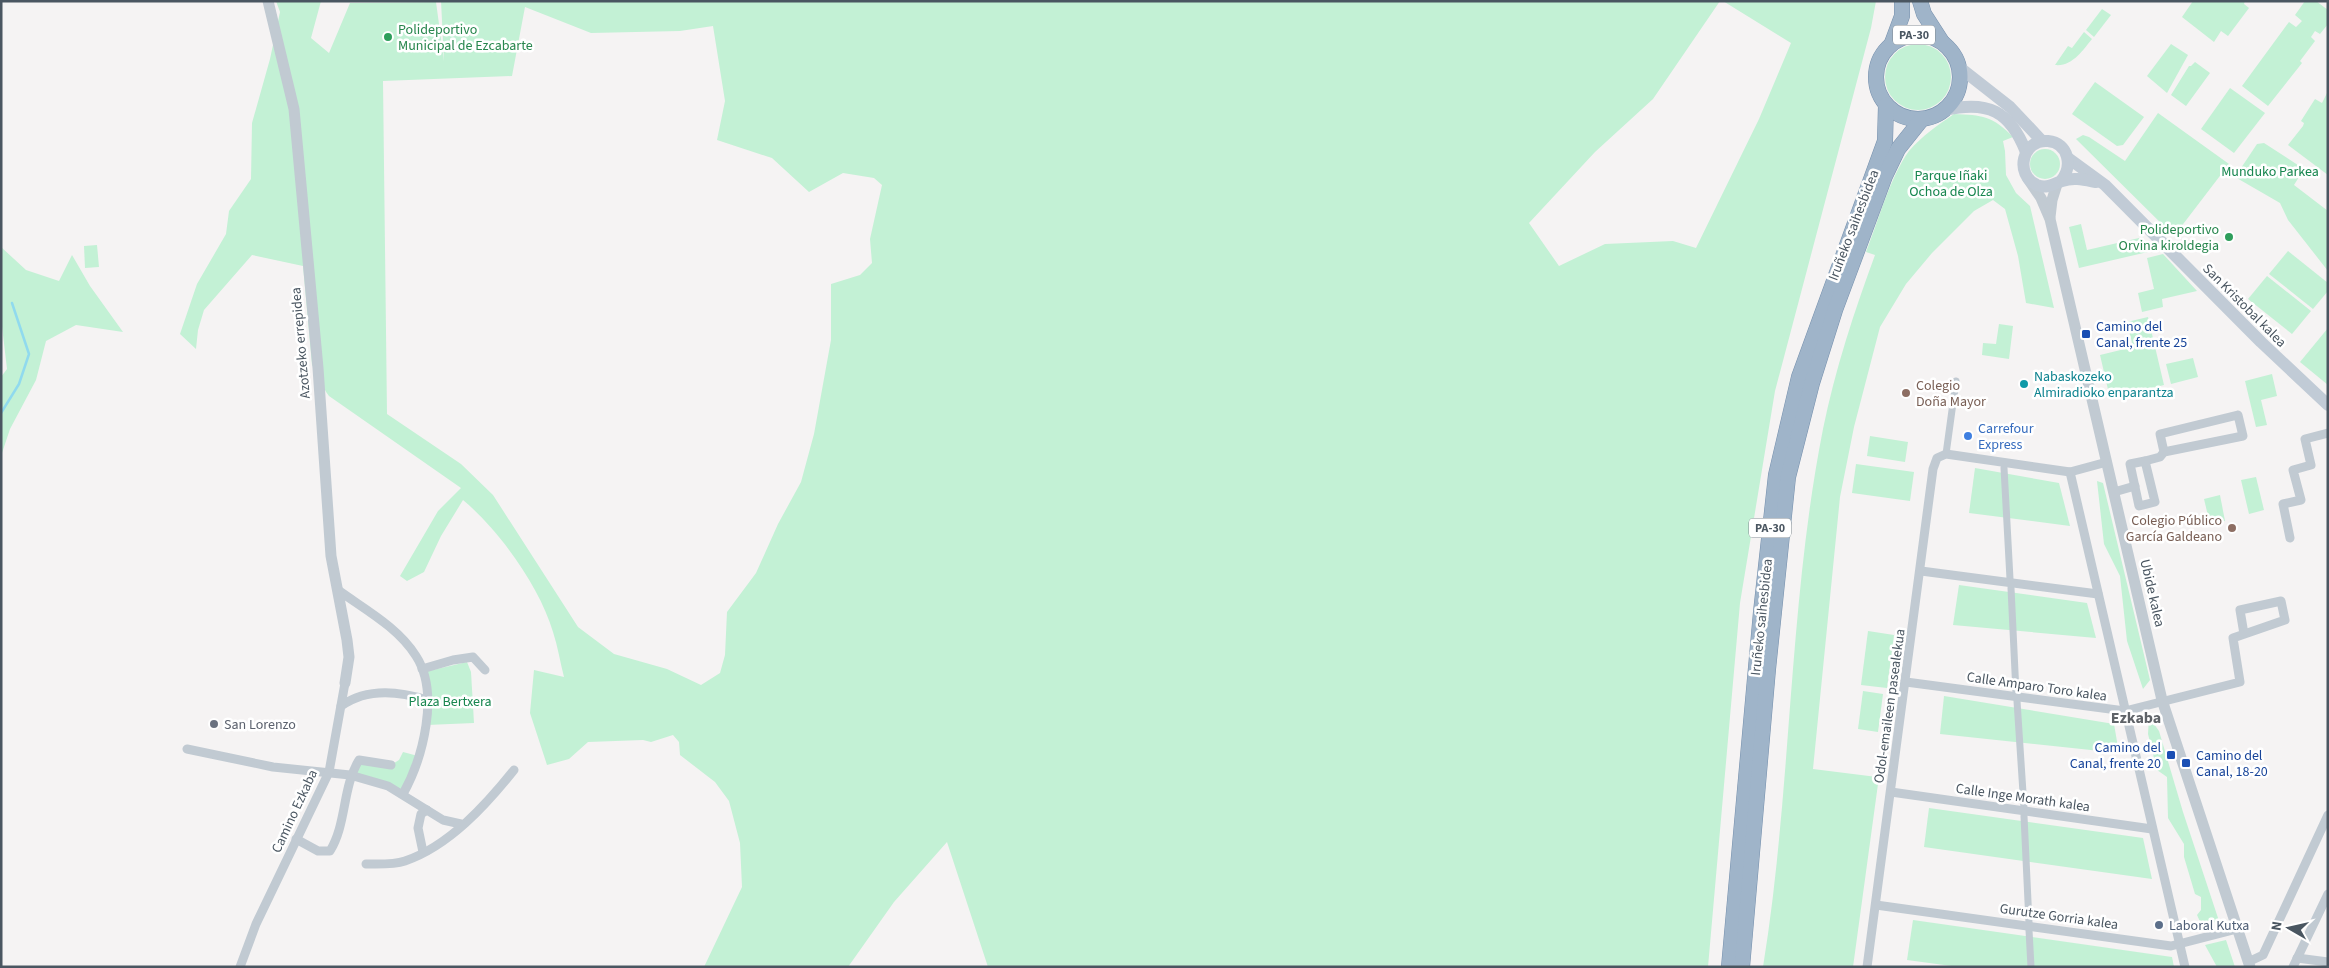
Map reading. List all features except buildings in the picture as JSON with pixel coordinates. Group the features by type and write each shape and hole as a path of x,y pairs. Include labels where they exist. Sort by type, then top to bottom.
{"highway":[{"name":"PA-30","path":"1892,43 1902,16 1902,1"},
{"name":"PA-30","path":"1920,1 1924,14 1942,42 1955,57 1959,67"},
{"name":"PA-30","path":"1886,105 1879,94 1876,80 1877,66 1883,53 1892,43 1904,37 1930,36 1942,42"},
{"path":"1945,110 1953,101 1958,90 1959,67"},
{"path":"1886,105 1903,116 1922,119"},
{"name":"Iruñeko saihesbidea","path":"1729,967 1760,612 1776,475 1799,377 1886,140 1886,105"},
{"name":"PA-30","path":"1922,119 1934,116 1945,110"},
{"name":"Iruñeko saihesbidea","path":"1742,967 1768,669 1788,477 1812,383 1835,310 1885,176 1898,149 1922,119"}],"main road":[{"path":"1959,67 2010,107 2042,141"},
{"path":"1945,110 1966,105 1993,110 2015,129 2026,152"},
{"path":"2059,182 2068,170 2068,158 2065,152 2056,143 2042,141 2036,143 2026,152 2023,165 2028,178 2038,185 2044,187 2059,182 2080,179 2101,183"},
{"name":"San Kristobal kalea","path":"2068,158 2101,183 2261,342 2328,405"}],"street":[{"name":"Azotzeko errepidea","path":"268,1 294,109 318,368 329,532 348,648 345,683"},
{"name":"Ubide kalea","path":"2028,178 2041,198 2050,219 2162,700 2249,964"},
{"name":"Ubide kalea","path":"2050,219 2052,200 2059,182"},
{"name":"Odol-emaileen pasealekua","path":"1867,967 1921,572 1933,469 1938,458 1946,454 1956,381"},
{"path":"2145,460 2154,502 2139,506 2130,464 2145,460 2160,457 2164,452 2244,436 2238,415 2160,434 2164,452"},
{"path":"2290,538 2283,504 2301,500 2294,470 2311,465 2305,439 2328,433"},
{"path":"1946,454 2070,472 2107,462"},
{"path":"2004,468 2010,579"},
{"path":"2070,472 2185,967"},
{"path":"2114,492 2135,486"},
{"path":"1921,572 2098,594"},
{"path":"2011,588 2031,967"},
{"path":"338,590 401,638 416,656 422,669 427,700 428,725 412,779 403,794"},
{"path":"2281,602 2286,620 2244,634 2240,610 2281,602"},
{"name":"Calle Amparo Toro kalea","path":"1906,682 2125,711 2162,700 2240,682 2233,638 2244,634"},
{"path":"422,669 453,660 473,657 485,670"},
{"name":"Camino Ezkaba","path":"240,967 248,943 329,772 345,683"},
{"path":"341,706 360,696 377,694 409,694 427,700"},
{"path":"187,749 272,767 350,775 388,786 444,820 461,824"},
{"path":"296,839 318,851 330,851 337,839 350,775 359,760 391,765"},
{"path":"366,864 404,861 449,836 461,824 482,810 514,770"},
{"name":"Calle Inge Morath kalea","path":"1891,792 2152,829"},
{"path":"423,852 418,828 421,814 427,810"},
{"path":"2249,964 2263,955 2328,815"},
{"path":"2293,967 2328,894"},
{"name":"Gurutze Gorria kalea","path":"1876,905 2171,946 2237,929"},
{"path":"2297,958 2328,962"}],"green space":[{"path":"276,1 321,1 311,38 329,53 350,3 436,2 444,61 441,1 1720,1 1653,99 1595,152 1529,223 1559,266 1605,244 1673,241 1696,248 1759,119 1791,43 1723,1 1876,1 1871,28 1775,391 1740,603 1708,967 988,967 947,842 894,902 848,967 704,967 742,887 740,843 729,801 715,782 680,755 679,742 673,735 651,742 643,740 588,742 569,759 547,765 530,713 534,670 564,677 553,632 539,597 517,560 504,543 477,512 463,500 441,536 424,572 407,581 400,576 438,511 461,488 329,396 312,365 303,266 252,255 204,310 198,330 196,349 180,334 197,284 226,234 229,211 251,179 252,123 270,59 280,12","holes":["525,7 591,33 680,31 713,26 725,101 717,140 772,158 809,192 843,173 874,178 882,185 870,239 872,263 860,275 831,284 831,340 814,434 801,482 778,524 756,573 727,612 725,655 720,673 701,685 667,669 614,654 578,627 493,495 461,464 387,414 383,81 512,76"]},
{"path":"2193,1 2245,1 2244,4 2249,8 2228,36 2221,31 2214,42 2182,17"},
{"path":"2305,1 2316,1 2328,10 2328,24 2320,34 2315,31 2311,37 2315,41 2300,61 2302,63 2268,106 2242,86 2289,22 2296,27 2302,21 2295,15"},
{"path":"2102,9 2111,15 2094,37 2086,30"},
{"path":"2084,32 2092,39 2081,53 2072,61 2055,65 2068,46 2072,48"},
{"path":"1918,44 1930,47 1941,54 1948,65 1951,77 1948,89 1941,100 1930,107 1918,110 1906,107 1895,100 1888,89 1885,77 1888,65 1895,54 1906,47"},
{"path":"2171,44 2188,55 2167,93 2147,76"},
{"path":"2195,62 2210,73 2186,106 2171,95 2189,66"},
{"path":"2095,82 2144,117 2123,145 2117,146 2072,114"},
{"path":"2230,88 2265,113 2234,153 2201,129"},
{"path":"2328,91 2328,175 2288,145 2303,126 2304,123 2301,121 2315,99 2322,103"},
{"path":"2158,113 2229,164 2174,236 2076,139 2083,135 2089,137 2125,161"},
{"name":"Parque Iñaki Ochoa de Olza","path":"1954,114 1986,118 1999,125 2013,137 2003,141 2006,175 2016,193 2030,206 2054,308 2026,303 2018,256 2005,209 1993,200 1974,211 1932,253 1906,284 1880,327 1854,427 1840,497 1813,769 1877,777 1878,784 1853,967 1763,967 1780,833 1803,563 1823,429 1846,341 1875,255 1866,252 1890,186 1909,151"},
{"name":"Munduko Parkea","path":"2264,143 2304,169 2294,185 2328,211 2328,271 2288,220 2280,203 2235,177 2257,144"},
{"path":"2045,149 2056,153 2060,164 2056,175 2045,179 2034,175 2030,164 2034,153"},
{"path":"2081,224 2087,250 2139,238 2152,251 2079,268 2069,227"},
{"path":"97,245 99,267 85,268 84,246"},
{"path":"1,247 26,270 59,281 72,255 90,286 123,332 76,325 46,341 36,380 10,429 1,456 1,377 7,369 1,318"},
{"path":"2288,251 2328,283 2328,291 2313,309 2269,274"},
{"path":"2163,254 2197,291 2162,299 2163,307 2142,312 2138,293 2154,289 2147,258"},
{"path":"2267,276 2311,311 2292,334 2248,299"},
{"path":"2148,317 2164,385 2110,398 2100,355 2133,347 2127,322"},
{"path":"1999,324 2013,326 2009,359 1982,355 1983,343 1996,344"},
{"path":"2328,328 2328,385 2300,362"},
{"path":"2193,358 2198,377 2171,384 2166,364"},
{"path":"2272,374 2277,396 2261,400 2267,425 2256,427 2245,381"},
{"path":"1870,436 1908,442 1905,462 1867,456"},
{"path":"1856,464 1914,472 1910,501 1852,493"},
{"path":"1975,468 2059,483 2070,526 1969,513"},
{"path":"2256,477 2264,510 2249,514 2241,480"},
{"path":"2097,481 2103,483 2150,680 2143,689 2127,641 2120,576 2104,544"},
{"path":"2220,495 2225,521 2210,524 2204,499"},
{"path":"1959,585 2087,603 2096,638 1953,625"},
{"path":"1868,631 1894,635 1887,688 1861,685"},
{"name":"Plaza Bertxera","path":"467,662 471,672 474,723 427,725 424,672"},
{"path":"1863,691 1883,694 1878,732 1858,729"},
{"path":"1944,696 2114,724 2119,753 1940,734"},
{"path":"2149,717 2159,731 2183,812 2219,921 2202,926 2197,915 2201,910 2201,897 2195,894 2184,857 2184,844 2168,818 2167,777 2157,770 2148,734"},
{"path":"403,752 418,756 403,794 350,775 359,760 391,765 399,760"},
{"path":"1929,808 2143,838 2152,879 1924,847"},
{"path":"1913,920 2172,957 2174,967 1959,967 1907,960"},
{"path":"2226,940 2235,967 2217,967 2205,945"}],"waterway":[{"path":"1,413 19,384 29,354 12,303"}],"place":[{"name":"Polideportivo Municipal de Ezcabarte","path":"388,37"},
{"name":"Polideportivo Orvina kiroldegia","path":"2229,237"},
{"name":"Camino del Canal, frente 25","path":"2086,334"},
{"name":"Nabaskozeko Almiradioko enparantza","path":"2024,384"},
{"name":"Colegio Doña Mayor","path":"1906,393"},
{"name":"Carrefour Express","path":"1968,436"},
{"name":"Colegio Público García Galdeano","path":"2232,528"},
{"name":"San Lorenzo","path":"214,724"},
{"name":"Camino del Canal, frente 20","path":"2171,755"},
{"name":"Camino del Canal, 18-20","path":"2186,763"},
{"name":"Laboral Kutxa","path":"2159,925"}],"district":[{"name":"Ezkaba","path":"2136,717"}]}
